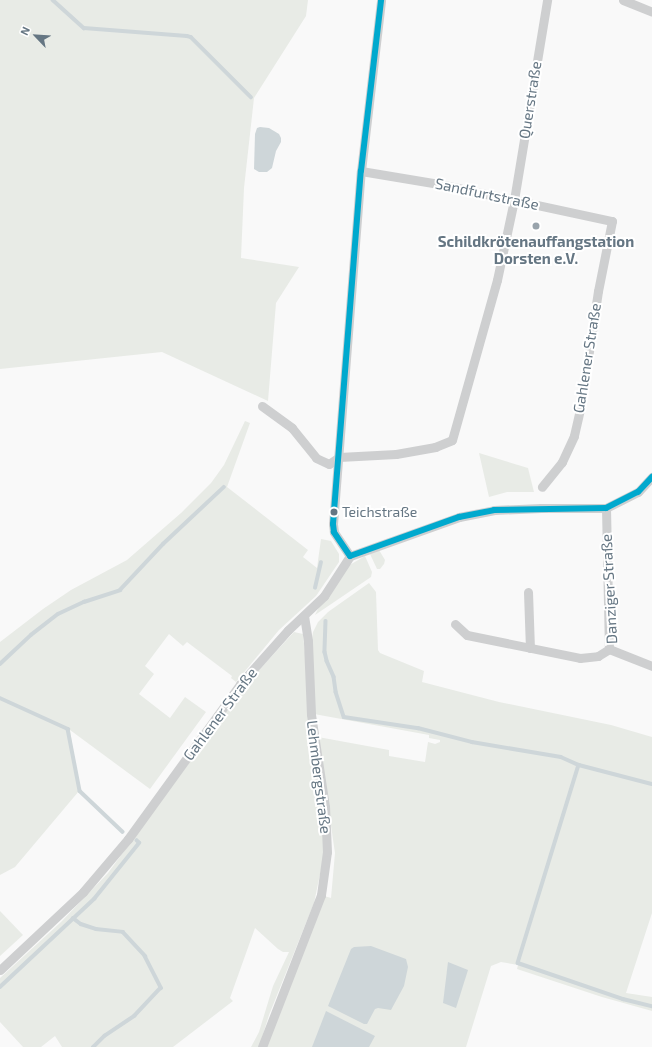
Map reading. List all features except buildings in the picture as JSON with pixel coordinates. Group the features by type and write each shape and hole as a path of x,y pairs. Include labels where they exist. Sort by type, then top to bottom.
{"street":[{"path":"381,0 361,171 333,524 334,532 350,556 459,517 477,513 494,510 541,508 606,508 638,492 652,477"},
{"name":"Querstraße","path":"514,200 547,0"},
{"path":"623,0 652,12"},
{"name":"Sandfurtstraße","path":"361,171 439,184 612,221"},
{"path":"262,406 292,428 316,458 329,464 339,457 396,454 435,447 452,440 497,280 514,200"},
{"name":"Gahlener Straße","path":"542,487 562,462 574,436 581,405 598,291 612,221"},
{"name":"Danziger Straße","path":"606,508 609,649 652,666"},
{"name":"Gahlener Straße","path":"0,970 83,892 128,839 240,684 288,630 324,596 350,556"},
{"path":"528,592 530,648"},
{"name":"Lehmbergstraße","path":"262,1047 321,896 327,852 325,807 311,714 308,641 304,616"},
{"path":"455,624 467,635 584,658 598,656 609,649"}],"shaded area":[{"path":"0,0 308,0 306,16 254,98 244,188 241,258 299,267 276,303 268,401 162,352 0,369"},
{"path":"257,128 269,128 279,134 281,138 272,168 267,172 259,172 254,169 255,134"},
{"path":"245,421 250,423 227,487 308,550 303,557 317,568 321,539 331,541 339,554 339,562 316,596 279,630 236,682 231,678 232,676 187,642 183,646 169,634 145,666 154,674 139,694 170,718 185,697 206,712 150,789 70,730 79,791 15,867 0,875 0,642 43,609 71,590 127,560 181,513 211,483 224,465"},
{"path":"479,453 528,468 534,492 507,492 489,497"},
{"path":"379,550 385,560 380,569 377,569 370,554"},
{"path":"365,556 372,572 371,577 315,615 319,607 333,591 348,566"},
{"path":"369,583 376,592 378,650 380,653 424,671 422,682 499,702 611,725 652,737 652,913 626,993 652,997 652,1011 602,997 517,969 518,965 501,962 491,966 466,1047 265,1047 324,896 331,898 335,853 318,737 389,750 389,756 425,762 428,742 435,744 440,742 440,740 429,738 429,735 314,714 313,632 318,622 328,612"},
{"path":"294,632 303,634 323,823 323,860 314,903 269,1015 259,1047 251,1047 259,1032 273,986 289,952 283,952 278,949 255,928 230,998 233,1001 173,1047 62,1047 55,1036 41,1047 23,1047 0,1022 0,978 61,922 108,873 249,681"},
{"path":"0,911 23,935 0,956"},
{"path":"371,946 406,959 408,967 404,986 391,1010 375,1009 367,1024 364,1024 328,1006 351,949 354,947"},
{"path":"448,962 468,970 456,1008 443,1003"},
{"path":"326,1011 375,1036 369,1047 312,1047"}],"waterway":[{"path":"53,0 84,28 191,37 251,97"},
{"path":"0,664 31,635 58,614 84,602 120,590 163,544 224,487"},
{"path":"315,588 321,563"},
{"path":"326,621 325,652 334,677 336,692 344,717 418,728 472,742 561,757 579,765 652,784"},
{"path":"0,698 68,729 80,791 123,832"},
{"path":"579,765 518,963 623,999 652,1006"},
{"path":"0,987 94,899 139,843 137,841"},
{"path":"73,918 81,924 96,929 123,932 145,956 161,988 135,1016 105,1036 94,1047"}],"transit line":[{"path":"350,556 334,532 333,524 361,171 381,0"},
{"path":"350,556 459,517 494,510 606,508 638,492 652,477"}],"place":[{"name":"Schildkrötenauffangstation Dorsten e.V.","path":"536,226"},
{"name":"Teichstraße","path":"334,512"}]}
